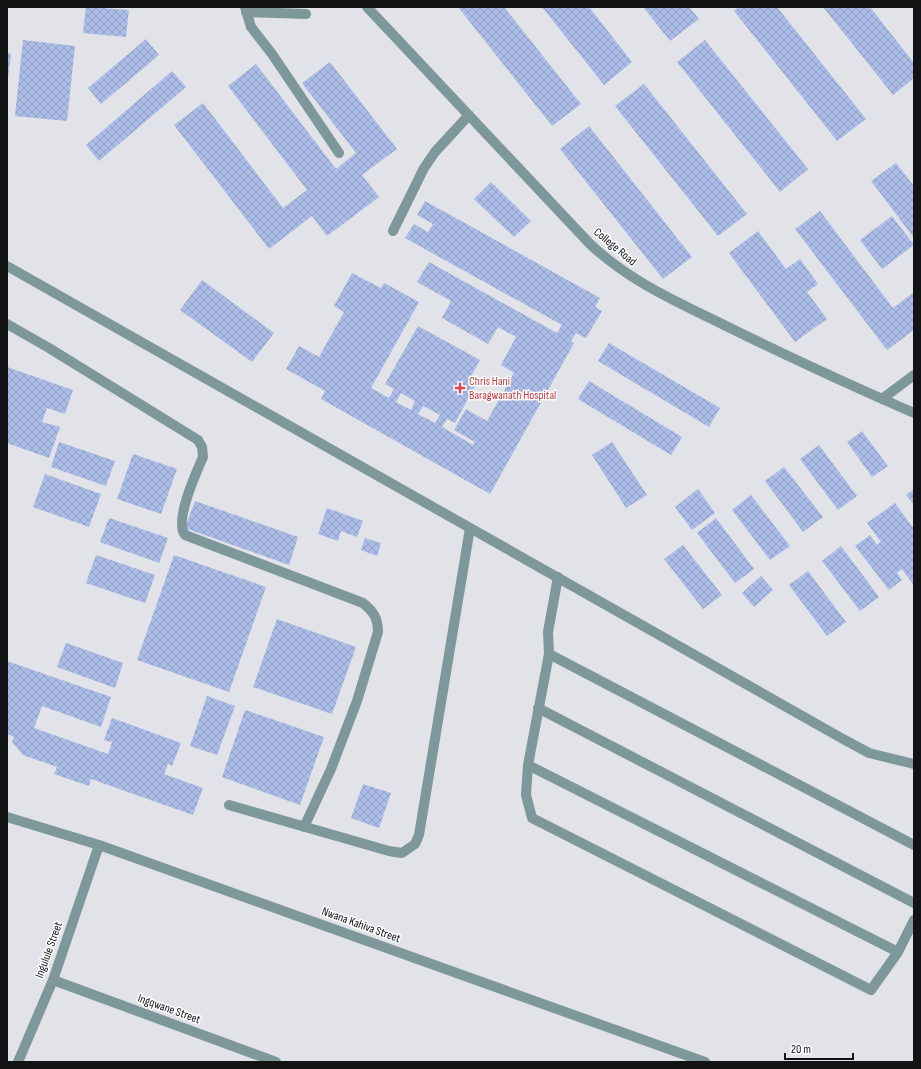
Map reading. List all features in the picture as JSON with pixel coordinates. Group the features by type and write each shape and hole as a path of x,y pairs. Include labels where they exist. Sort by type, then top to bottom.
{"street":[{"name":"College Road","path":"367,7 590,244 621,271 648,288 914,413"},
{"path":"306,14 246,10 251,27 272,54 339,153"},
{"path":"393,231 424,168 435,152 469,115"},
{"path":"7,266 869,753 914,764"},
{"path":"7,324 50,348 198,440 202,447 203,457 182,518 182,529 185,535 363,602 373,611 378,624 378,632 357,701 331,769 304,827"},
{"path":"882,398 914,375"},
{"path":"230,805 399,853 409,850 417,842 470,528"},
{"path":"558,577 548,632 549,654 528,765 526,795 532,818 871,990 898,952 914,920"},
{"path":"549,654 914,845"},
{"path":"538,708 914,903"},
{"path":"528,765 898,952"},
{"name":"Nwana Kahiva Street","path":"7,818 99,845 684,1058 705,1062"},
{"name":"Ingulule Street","path":"18,1062 53,980 99,845"},
{"name":"Ingqwane Street","path":"53,980 276,1062"}],"building":[{"path":"86,7 129,10 126,37 83,33"},
{"path":"458,7 504,7 581,104 552,126"},
{"path":"542,7 589,7 632,62 604,85"},
{"path":"643,7 689,7 699,19 670,41"},
{"path":"739,7 777,7 866,119 837,141 734,11"},
{"path":"823,7 870,7 914,63 914,78 893,95"},
{"path":"146,39 159,55 101,104 88,88"},
{"path":"23,40 75,46 67,121 15,116"},
{"path":"705,40 808,169 780,192 677,62"},
{"path":"7,53 11,54 8,78 7,78"},
{"path":"330,62 397,149 362,175 379,197 327,236 312,216 269,249 174,125 203,103 283,208 307,190 228,86 256,64 336,169 356,153 302,83"},
{"path":"172,71 186,87 99,161 86,145"},
{"path":"644,84 747,214 718,236 615,106"},
{"path":"589,126 692,257 663,279 560,149"},
{"path":"896,163 914,186 914,238 871,181"},
{"path":"491,182 531,221 514,237 474,199"},
{"path":"425,201 600,298 595,307 602,311 586,338 576,333 571,341 574,343 490,494 321,399 325,391 286,369 299,346 319,357 344,312 334,306 352,273 381,288 384,283 419,302 371,388 389,398 394,389 385,384 418,326 480,360 470,378 477,382 455,423 447,419 442,427 473,445 475,442 454,430 466,409 487,421 514,373 501,365 516,337 498,327 488,344 442,318 451,301 417,282 429,262 557,333 562,325 405,238 414,224 428,232 433,224 417,215","holes":["401,393 415,401 411,410 396,402","423,406 440,415 435,423 418,414"]},
{"path":"820,211 893,308 914,292 914,330 887,350 795,229"},
{"path":"892,216 914,245 882,269 860,240"},
{"path":"758,231 786,269 800,259 818,284 807,292 827,319 795,342 729,253"},
{"path":"202,280 274,333 252,362 180,310"},
{"path":"609,343 720,408 709,427 598,361"},
{"path":"7,367 73,390 65,414 47,408 42,422 60,427 49,458 7,443"},
{"path":"589,381 682,437 671,455 578,399"},
{"path":"862,431 888,466 872,477 847,442"},
{"path":"59,442 115,461 106,486 51,467"},
{"path":"612,442 647,495 626,508 592,455"},
{"path":"819,445 857,496 838,510 800,459"},
{"path":"133,454 177,469 161,514 117,499"},
{"path":"784,467 823,517 803,532 765,481"},
{"path":"45,474 101,494 89,527 33,507"},
{"path":"698,489 715,513 692,530 675,507"},
{"path":"914,489 914,505 906,495"},
{"path":"751,495 790,546 770,560 732,510"},
{"path":"195,501 298,537 289,565 185,528"},
{"path":"895,503 914,529 914,586 902,569 897,573 902,580 889,590 855,546 870,535 877,545 881,542 867,523"},
{"path":"327,508 363,521 357,537 341,531 338,541 318,534"},
{"path":"109,518 168,538 159,563 100,542"},
{"path":"716,518 754,569 735,583 697,533"},
{"path":"365,538 381,543 377,556 361,550"},
{"path":"683,545 722,595 703,609 664,559"},
{"path":"841,546 879,597 860,611 822,561"},
{"path":"96,555 155,575 145,603 86,583"},
{"path":"174,555 266,587 229,692 137,660"},
{"path":"808,571 846,622 827,636 789,585"},
{"path":"761,576 773,590 754,607 742,593"},
{"path":"277,619 356,647 332,714 253,687"},
{"path":"66,643 123,663 115,688 57,667"},
{"path":"7,661 111,697 101,727 42,706 34,728 108,754 112,742 104,740 112,718 181,743 172,766 168,764 164,774 203,788 193,815 91,779 89,786 54,774 57,767 23,755 12,742 14,737 7,734"},
{"path":"207,696 235,706 217,755 190,746"},
{"path":"245,710 324,737 300,805 222,777"},
{"path":"363,784 391,793 379,828 351,818"}],"place":[{"name":"Chris Hani Baragwanath Hospital","path":"460,388"}]}
